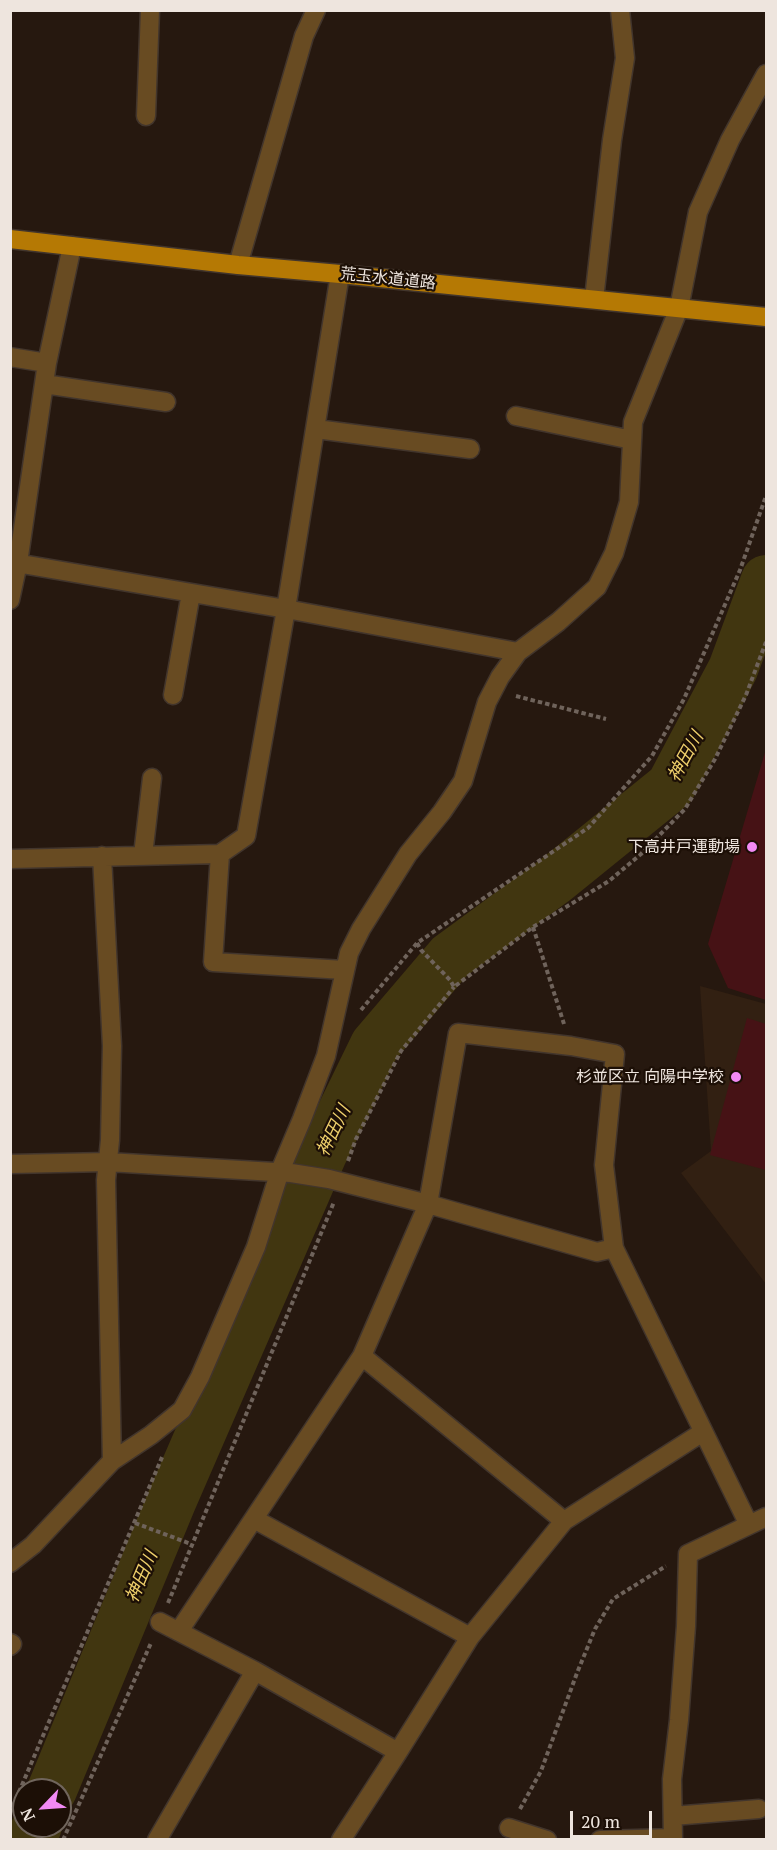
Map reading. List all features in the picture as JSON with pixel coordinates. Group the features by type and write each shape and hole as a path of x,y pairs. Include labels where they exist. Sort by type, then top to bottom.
{"main road":[{"name":"荒玉水道道路","path":"10,239 238,265 766,317"}],"street":[{"path":"146,116 150,10"},
{"path":"238,265 304,36 316,10"},
{"path":"594,299 612,140 625,58 620,10"},
{"path":"10,1563 33,1545 112,1461 151,1435 182,1410 200,1377 256,1247 326,1056 349,953 375,905 408,854 442,812 463,781 486,702 500,677 518,652 558,622 597,587 614,553 629,502 633,422 679,308 698,212 730,140 766,74"},
{"path":"10,600 14,562 47,363 72,246"},
{"path":"10,860 220,854 246,836 286,609 340,274"},
{"path":"10,357 47,363"},
{"path":"44,384 166,402"},
{"path":"516,416 632,440"},
{"path":"316,429 470,449"},
{"path":"14,562 518,652"},
{"path":"173,695 191,593"},
{"path":"143,855 152,778"},
{"path":"220,854 213,962 344,970"},
{"path":"102,856 112,1046 110,1140 106,1180 112,1461"},
{"path":"179,1632 362,1356 428,1204 458,1033 571,1046 615,1054 604,1165 614,1248 749,1525"},
{"path":"10,1164 108,1162 285,1172 335,1181 428,1204 597,1252 614,1248"},
{"path":"362,1356 564,1521"},
{"path":"341,1839 470,1637 564,1521 703,1432"},
{"path":"600,1839 673,1839 672,1779 686,1626 688,1554 766,1517"},
{"path":"254,1520 470,1637"},
{"path":"160,1622 255,1671 398,1752"},
{"path":"157,1839 255,1671"},
{"path":"673,1816 759,1809"},
{"path":"509,1828 547,1839"}],"path":[{"path":"359,1013 417,943 588,828 652,756 689,688 740,570 766,496"},
{"path":"63,1839 160,1622 336,1199 335,1181 401,1051 454,987 533,927 609,881 641,854 685,809 715,759 733,722 766,642"},
{"path":"493,690 606,719"},
{"path":"533,927 571,1046"},
{"path":"417,943 454,987"},
{"path":"10,1813 165,1452"},
{"path":"135,1523 191,1544"},
{"path":"509,1828 541,1771 595,1629 613,1599 688,1554"}],"shaded area":[{"name":"下高井戸運動場","path":"766,749 766,1000 728,988 708,944"},
{"name":"杉並区立 向陽中学校","path":"700,986 766,1004 766,1284 681,1173 711,1151"},
{"path":"747,1018 766,1024 766,1170 710,1155"}],"waterway":[{"name":"神田川","path":"57,1778 171,1502 322,1154 375,1045 450,957 555,880 671,786 733,669 766,580"}],"place":[{"name":"下高井戸運動場","path":"752,847"},
{"name":"杉並区立 向陽中学校","path":"736,1077"}]}
